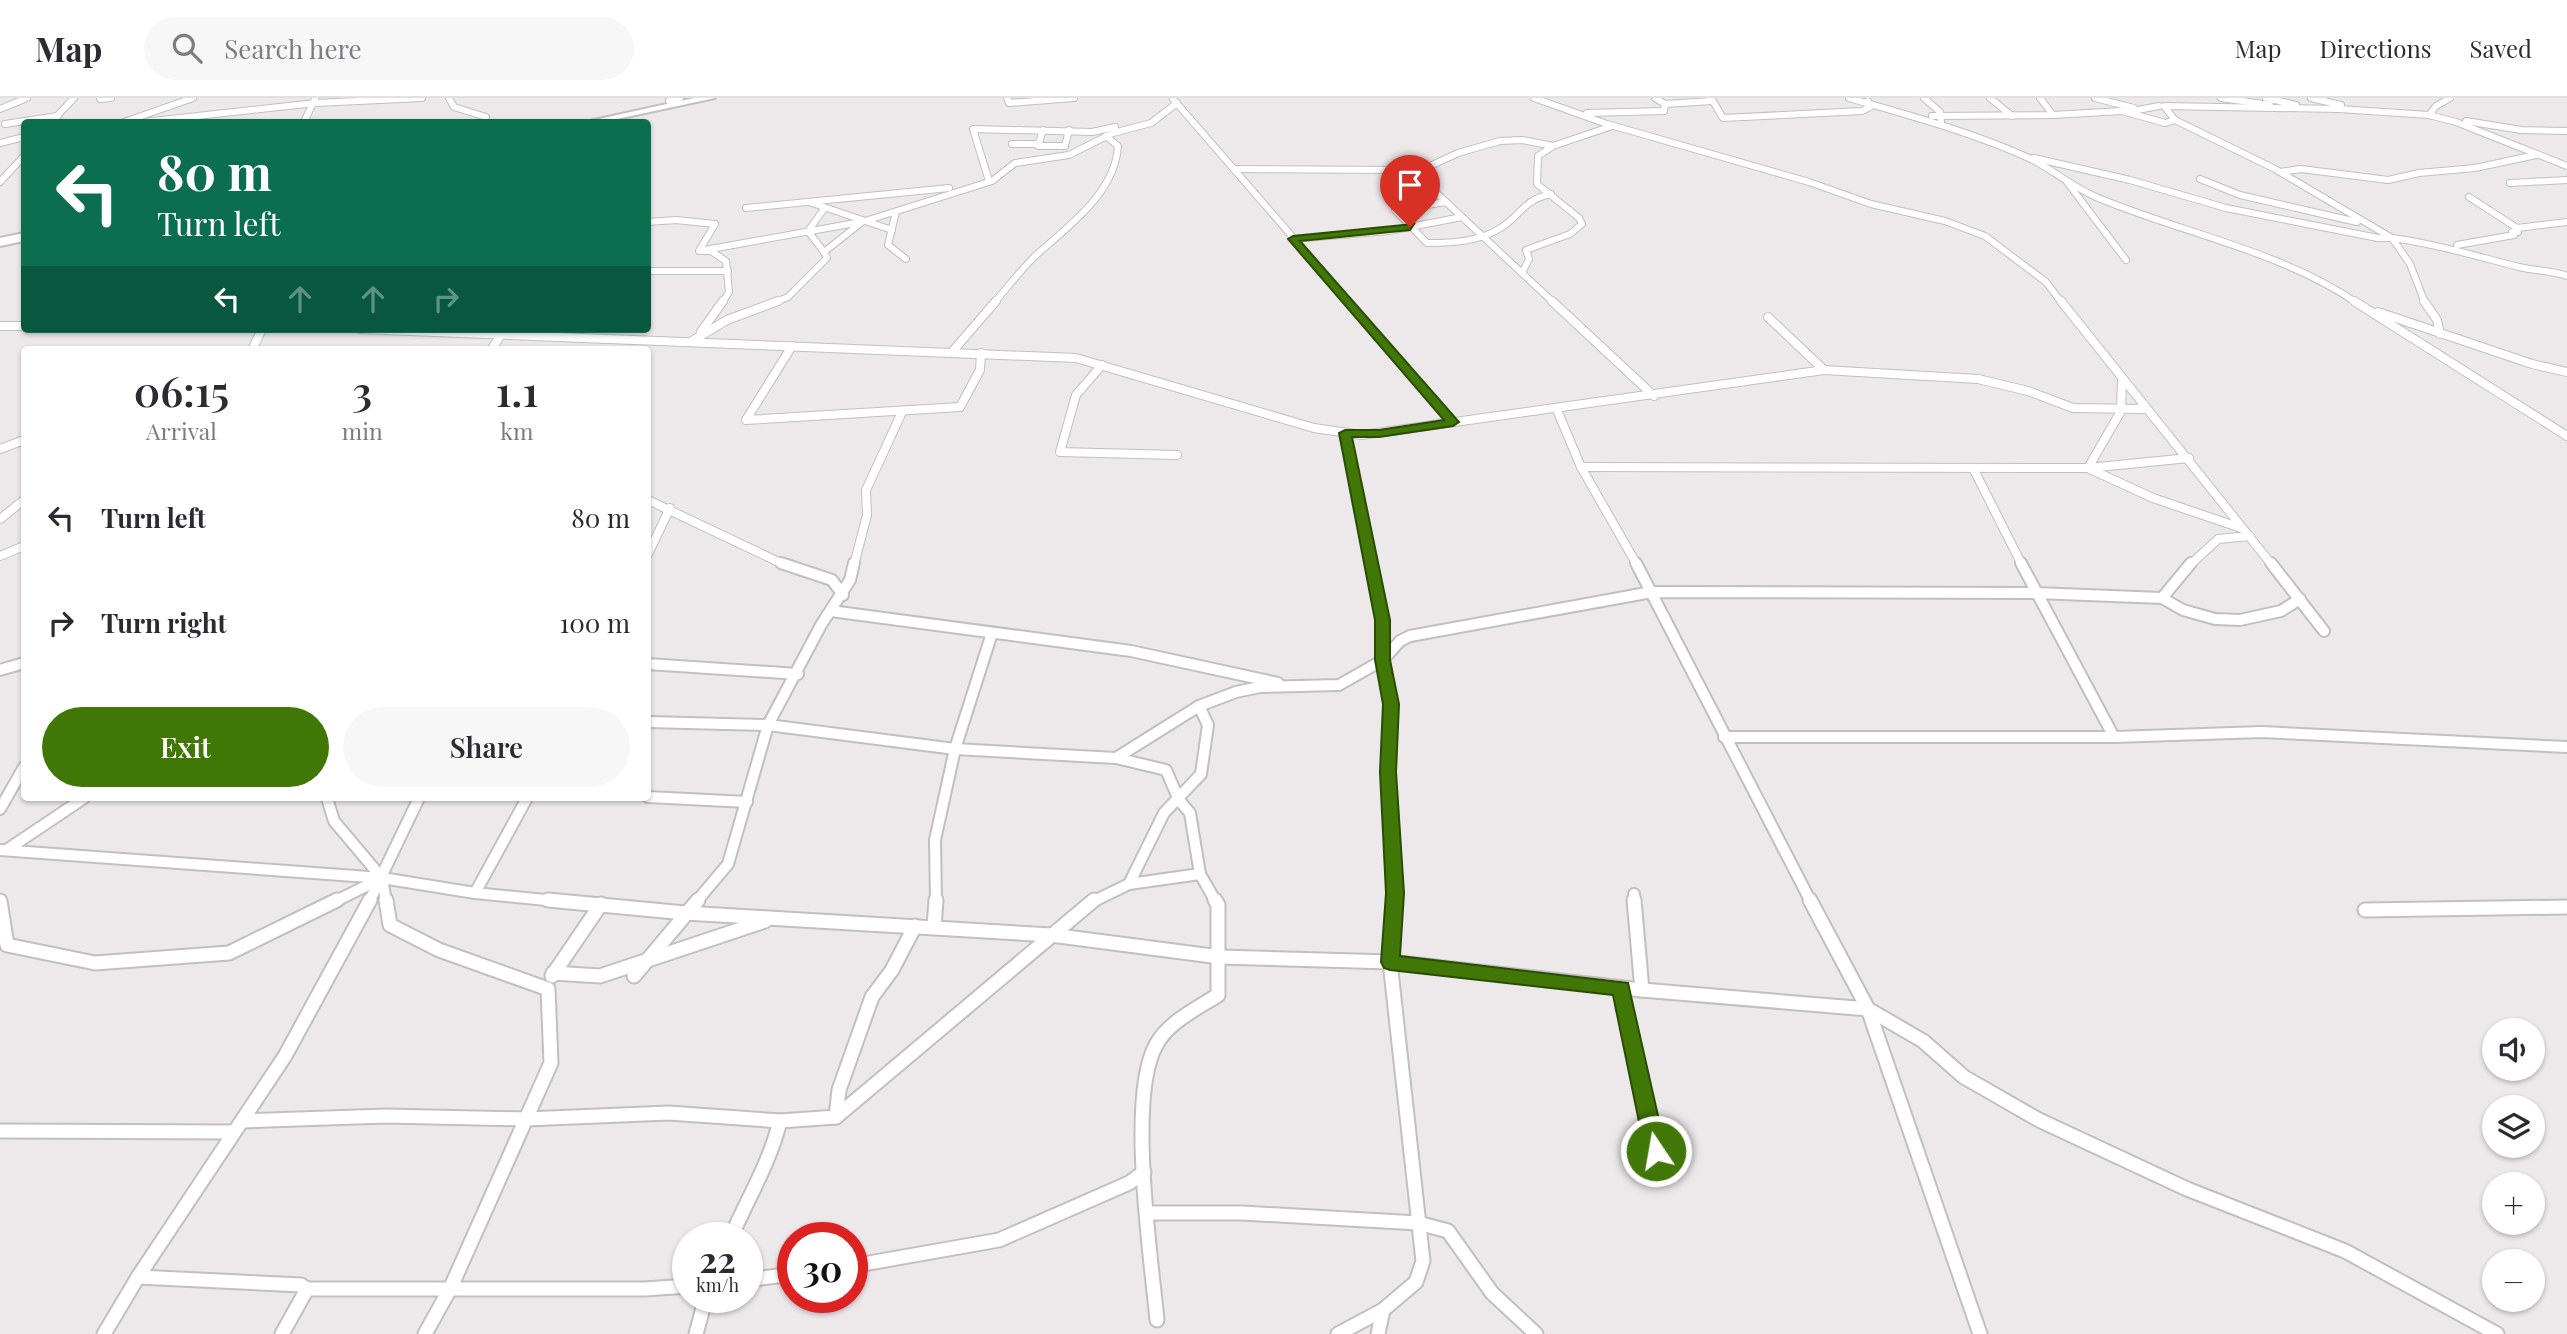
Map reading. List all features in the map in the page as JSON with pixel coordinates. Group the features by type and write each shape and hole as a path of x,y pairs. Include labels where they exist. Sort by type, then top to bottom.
{"highway":[{"path":"602,119 672,101 710,98"},
{"path":"0,242 21,238"},
{"path":"0,249 21,245"}],"street":[{"path":"0,109 27,98"},
{"path":"54,119 74,98"},
{"path":"100,99 111,98"},
{"path":"133,119 193,98"},
{"path":"167,119 314,101 422,98"},
{"path":"449,98 454,107 486,117"},
{"path":"1007,98 1010,103 1074,98"},
{"path":"1534,98 1613,126 1787,176 1871,204 1945,221 1985,236 2046,282 2145,409 2189,458 2324,631"},
{"path":"1655,98 1665,104 1712,99 1723,118 1862,111 1870,107 1868,102"},
{"path":"1849,98 1941,120 2140,111 2162,106 2334,109"},
{"path":"1924,98 1937,108 1941,120 2027,158 2094,196 2312,278 2344,293 2404,335 2466,369 2567,436"},
{"path":"1990,98 2012,116"},
{"path":"2040,98 2053,115"},
{"path":"2095,98 2140,111"},
{"path":"2152,98 2175,120 2280,172 2392,238 2410,264 2419,293 2437,320 2440,334"},
{"path":"2221,98 2259,102 2286,110"},
{"path":"2266,98 2334,109 2429,115 2521,130 2567,131"},
{"path":"2311,98 2378,113"},
{"path":"2429,115 2436,106 2450,98"},
{"path":"305,119 314,101"},
{"path":"699,251 864,222 896,212 989,181 1016,163 1069,155 1106,136 1153,122 1175,101 1453,422"},
{"path":"1576,113 1664,111 1665,104"},
{"path":"2122,111 2165,123 2175,120"},
{"path":"2429,115 2456,122 2567,166"},
{"path":"37,119 58,116"},
{"path":"2,124 21,121"},
{"path":"989,181 973,129 1092,132 1153,122"},
{"path":"1522,273 1529,259 1526,250 1570,234 1582,225 1579,218 1537,184 1538,156 1553,146 1613,126"},
{"path":"1016,129 1011,146 1065,146 1069,130"},
{"path":"1039,144 1044,130"},
{"path":"952,352 1032,259 1071,227 1099,195 1119,155 1118,146 1106,136"},
{"path":"0,143 21,138"},
{"path":"1235,169 1394,170 1415,173 1465,150 1500,141 1522,140 1553,146"},
{"path":"2248,157 2301,169 2388,180 2419,173 2476,168 2539,155"},
{"path":"2027,158 2130,180 2226,208 2378,238 2473,246 2494,236 2514,235 2512,232 2518,232 2517,228"},
{"path":"0,182 21,159"},
{"path":"2280,172 2301,169"},
{"path":"1415,173 1654,396"},
{"path":"2200,179 2256,199 2340,216 2376,227"},
{"path":"2510,183 2567,180"},
{"path":"2067,182 2126,260"},
{"path":"746,208 976,185"},
{"path":"1446,202 1395,210 1427,243 1449,243 1483,237 1511,221 1528,198 1551,194"},
{"path":"2469,197 2490,208 2517,228 2567,222"},
{"path":"810,202 824,209 892,230"},
{"path":"808,231 824,209"},
{"path":"896,212 888,245 906,259"},
{"path":"1293,239 1410,227 1462,217"},
{"path":"651,222 676,220 715,224 699,251"},
{"path":"824,252 864,222"},
{"path":"695,339 727,320 788,297 827,258 808,231"},
{"path":"2436,244 2523,268 2550,270 2567,276"},
{"path":"695,339 729,292 726,261 711,251 699,251"},
{"path":"651,271 728,271"},
{"path":"2365,308 2418,323 2440,334 2567,372"},
{"path":"1768,317 1824,370"},
{"path":"0,326 21,326"},
{"path":"531,333 1076,358 1314,428 1345,433 1379,433 1556,410 1824,370 1979,379 2028,391 2073,408 2121,411 2145,409"},
{"path":"792,346 746,420 960,407 980,370 981,353"},
{"path":"1101,365 1076,395 1060,452 1177,455"},
{"path":"2088,468 2121,411 2122,379"},
{"path":"1556,410 1581,467 1652,592 1724,737 1868,1009 1980,1334"},
{"path":"634,975 728,864 768,725 831,611 843,595 864,533 866,490 902,412"},
{"path":"1338,1334 1383,1310 1416,1282 1423,1261 1390,962 1395,893 1388,772 1391,704 1383,660 1382,620 1345,433"},
{"path":"0,449 21,441"},
{"path":"0,444 21,447"},
{"path":"1581,467 1974,470 2088,468 2163,463 2189,458"},
{"path":"2088,468 2153,498 2212,516 2247,533"},
{"path":"1974,470 2036,593 2114,737"},
{"path":"651,501 783,564 832,580 843,595"},
{"path":"0,519 21,502"},
{"path":"651,548 670,508"},
{"path":"2162,598 2194,560 2218,539 2247,533"},
{"path":"0,556 21,547"},
{"path":"1116,758 1199,706 1260,687 1339,685 1383,660 1399,641 1420,634 1652,592 2036,593 2162,598 2183,610 2215,619 2240,620 2281,611 2300,599"},
{"path":"831,611 1131,651 1298,687"},
{"path":"934,927 935,839 955,749 992,633"},
{"path":"0,670 21,664"},
{"path":"651,664 798,674"},
{"path":"1129,884 1164,813 1201,774 1208,725 1199,706"},
{"path":"651,722 768,725 955,749 1116,758 1166,770 1179,800 1190,813 1200,874 1218,905 1220,957 1218,995 1169,1028 1155,1045 1147,1062 1144,1172 1157,1320"},
{"path":"1724,737 2114,737 2262,733 2567,747"},
{"path":"0,809 21,772"},
{"path":"651,797 747,802"},
{"path":"4,849 79,801"},
{"path":"328,801 334,821 382,878 390,925 439,950 548,989"},
{"path":"104,1334 138,1277 285,1056 382,878 418,801"},
{"path":"475,892 525,801"},
{"path":"4,849 382,878 475,892 685,914 1051,935 1220,957 1390,962 1642,990 1868,1009 1923,1041 1965,1077 2039,1120 2187,1189 2345,1251 2493,1333"},
{"path":"0,1131 238,1126 386,1116 526,1119 669,1113 780,1121 836,1116 1096,898 1129,884 1200,874"},
{"path":"0,901 7,945 95,963 229,953 382,878"},
{"path":"1634,894 1642,990"},
{"path":"425,1334 451,1287 551,1063 548,989 553,973 560,968 601,904"},
{"path":"2365,909 2567,907"},
{"path":"553,973 600,976 774,918"},
{"path":"836,1116 839,1090 872,997 892,970 915,926"},
{"path":"1622,988 1656,1151"},
{"path":"738,1222 760,1172 772,1155 780,1121"},
{"path":"868,1263 999,1240 1129,1183 1144,1172"},
{"path":"1149,1213 1242,1213 1418,1223 1448,1231 1493,1293 1535,1334"},
{"path":"138,1277 301,1285 307,1289 672,1287"},
{"path":"282,1334 307,1289"},
{"path":"1378,1334 1383,1310"},
{"path":"696,1334 702,1313"}],"route":[{"path":"1410,227 1293,239 1453,422 1362,435 1345,433 1382,620 1383,660 1391,704 1388,772 1395,893 1390,962 1622,988 1656,1151"}]}
